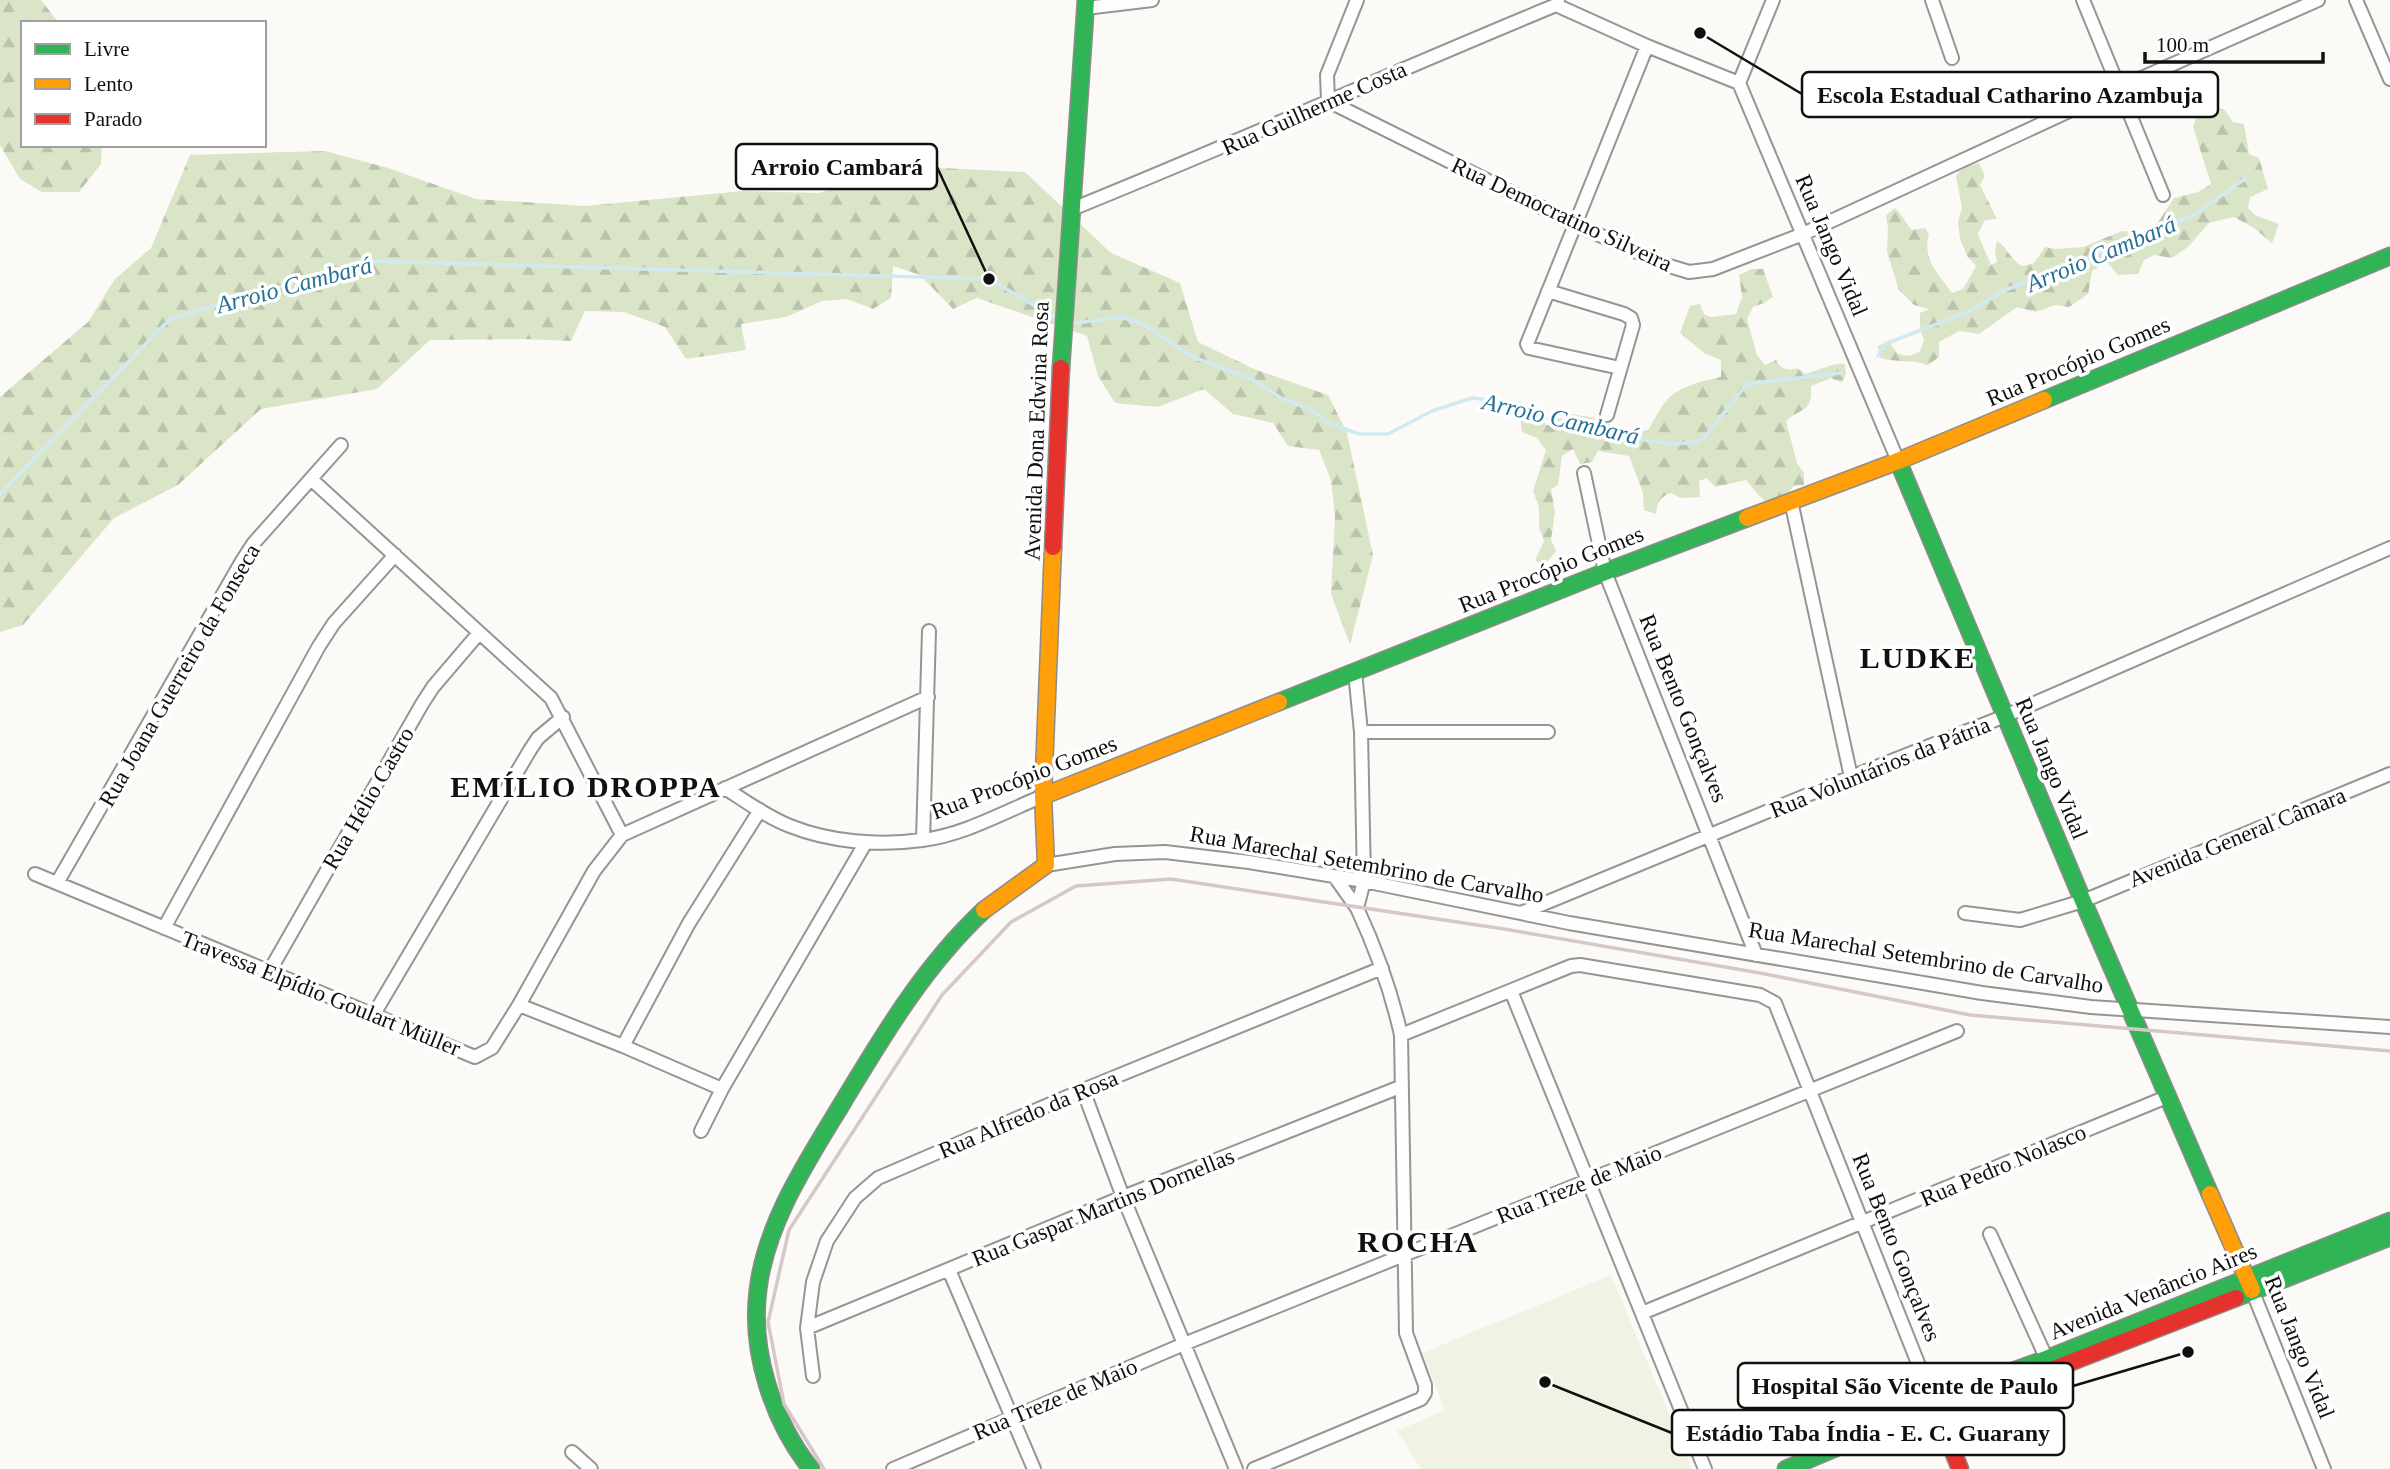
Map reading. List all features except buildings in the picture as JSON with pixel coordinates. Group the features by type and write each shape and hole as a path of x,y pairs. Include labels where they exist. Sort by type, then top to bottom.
{"street":[{"path":"1086,4 1152,0"},
{"path":"1328,101 1327,75 1357,0"},
{"path":"1739,83 1773,0"},
{"path":"1932,0 1952,58"},
{"path":"2083,0 2163,195"},
{"name":"Rua Democratino Silveira","path":"1328,101 1577,225 1689,272 1713,269 1802,234 2318,0"},
{"path":"2356,0 2390,79"},
{"name":"Rua Guilherme Costa","path":"1072,209 1217,150 1557,2 1647,46 1739,83"},
{"name":"Avenida Dona Edwina Rosa","path":"1046,865 1043,796 1063,312 1086,4"},
{"path":"1620,368 1529,348 1527,344 1647,46"},
{"name":"Rua Jango Vidal","path":"1739,83 2083,901 2250,1284 2325,1469"},
{"name":"Rua Procópio Gomes","path":"725,788 788,825 814,834 866,842 923,840 969,827 1605,572 1898,461 2390,256"},
{"path":"1548,291 1631,318 1633,325 1607,415"},
{"name":"Rua Joana Guerreiro da Fonseca","path":"57,883 253,544 341,445"},
{"name":"Rua Bento Gonçalves","path":"1584,473 1605,572 1756,955"},
{"path":"311,479 479,633 539,684 563,717 622,835"},
{"path":"1791,501 1851,777"},
{"name":"Rua Voluntários da Pátria","path":"1521,913 2006,716 2390,548"},
{"path":"164,928 319,646 334,623 395,555"},
{"path":"923,840 929,631"},
{"name":"Rua Hélio Castro","path":"269,972 422,704 479,633"},
{"path":"1355,672 1361,732 1364,881 1357,908"},
{"name":"Travessa Elpídio Goulart Müller","path":"35,874 475,1057 492,1048 594,871 622,835 928,697"},
{"path":"373,1014 530,750 538,738 563,717"},
{"path":"1361,732 1548,732"},
{"name":"Avenida General Câmara","path":"1965,913 2020,920 2083,901 2390,774"},
{"path":"623,1046 689,923 760,810"},
{"path":"701,1130 722,1089 866,842"},
{"name":"Rua Marechal Setembrino de Carvalho","path":"811,1469 799,1455 775,1412 763,1377 757,1316 759,1282 778,1220 792,1187 886,1030 931,970 984,910 1046,865 1115,855 1166,852 1249,862 1756,955 1982,993 2091,1007 2390,1027"},
{"path":"1254,1469 1421,1399 1425,1393 1425,1385 1406,1333 1401,1035 1393,997 1357,908 1335,877"},
{"name":"Rua Bento Gonçalves","path":"1511,990 1580,965 1760,995 1775,1003 1960,1469"},
{"name":"Rua Alfredo da Rosa","path":"813,1376 807,1328 813,1282 827,1241 855,1198 878,1178 1083,1090 1382,968"},
{"path":"1401,1035 1511,990 1705,1469"},
{"path":"519,1005 722,1089"},
{"name":"Rua Treze de Maio","path":"893,1469 1184,1344 1957,1031"},
{"name":"Rua Gaspar Martins Dornellas","path":"807,1328 1123,1197 1400,1087"},
{"path":"1083,1090 1123,1197 1236,1469"},
{"name":"Rua Pedro Nolasco","path":"1642,1313 2169,1096"},
{"name":"Avenida Venâncio Aires","path":"1786,1469 1935,1406 1973,1398 2361,1240 2390,1221"},
{"path":"1990,1234 2049,1365"},
{"name":"Avenida Venâncio Aires","path":"2361,1240 2390,1237"},
{"path":"949,1270 1034,1469"},
{"path":"572,1452 591,1469"}],"green space":[{"path":"0,0 41,0 57,21 21,21 21,147 102,147 101,164 79,192 42,192 20,179 0,145"},
{"path":"2211,107 2224,109 2233,122 2244,124 2249,154 2259,158 2268,189 2250,197 2248,208 2255,215 2279,224 2272,243 2254,228 2234,217 2209,223 2188,247 2172,258 2154,255 2144,260 2138,274 2118,275 2107,262 2092,271 2088,294 2069,307 2055,305 2036,312 2017,307 1979,334 1959,331 1939,342 1939,357 1928,365 1880,358 1878,346 1889,342 1898,354 1910,356 1920,351 1924,340 1920,330 1920,313 1929,309 1914,305 1899,290 1887,252 1886,215 1895,208 1912,230 1925,228 1929,234 1927,243 1930,259 1952,293 1963,289 1976,266 1967,256 1960,239 1958,221 1962,208 1956,176 1963,167 1979,163 1985,176 1980,185 1997,219 1985,220 1978,234 1991,265 1997,262 1997,241 2022,266 2034,263 2045,247 2083,247 2122,231 2140,233 2156,225 2174,198 2198,192 2211,184 2193,127 2199,111"},
{"path":"325,151 388,168 476,199 585,206 743,191 819,193 900,166 1025,172 1111,253 1180,283 1198,342 1254,369 1328,395 1347,433 1373,555 1350,645 1331,594 1335,516 1331,480 1319,450 1288,446 1273,423 1233,414 1204,389 1158,407 1115,403 1098,376 1087,336 977,298 953,309 920,275 893,266 891,298 873,309 847,299 822,301 786,317 741,324 746,350 686,359 665,327 624,312 585,311 571,341 430,340 377,389 261,409 178,485 114,518 23,625 0,632 0,397 88,322 115,279 151,248 190,155"},
{"path":"1752,269 1763,269 1773,297 1753,307 1747,319 1757,355 1765,365 1776,360 1785,369 1798,368 1805,374 1830,365 1845,364 1846,374 1842,383 1831,378 1811,386 1808,405 1786,421 1797,463 1804,473 1804,485 1794,486 1779,501 1773,503 1763,499 1746,480 1715,487 1707,478 1699,481 1700,497 1681,498 1671,493 1660,500 1656,514 1644,510 1643,493 1629,456 1598,451 1592,462 1580,464 1573,449 1562,456 1558,485 1551,489 1555,512 1551,540 1556,551 1543,567 1535,560 1544,541 1539,527 1539,507 1533,491 1546,450 1537,438 1522,432 1520,417 1533,412 1541,414 1546,425 1559,424 1569,414 1591,417 1633,433 1648,430 1671,396 1692,385 1721,377 1721,360 1704,353 1680,333 1690,306 1700,304 1704,314 1711,317 1736,314 1742,297 1739,275"},
{"path":"1611,1275 1692,1469 1421,1469 1397,1431 1445,1410 1422,1353"}],"waterway":[{"name":"Arroio Cambará","path":"1878,356 1885,344 1968,312 2003,291 2194,215 2246,178"},
{"name":"Arroio Cambará","path":"0,494 170,319 369,261 989,279 1058,319"},
{"name":"Arroio Cambará","path":"1068,324 1121,317 1141,323 1193,357 1252,379 1281,398 1310,409 1331,424 1359,434 1388,434 1432,411 1472,398 1521,404 1546,418 1593,425 1638,439 1670,444 1688,443 1699,441 1707,434 1747,384 1841,373"}],"railway":[{"path":"824,1469 784,1404 768,1322 789,1230 942,995 1011,922 1076,886 1171,879 1504,929 1760,973 1970,1015 2390,1051"}],"traffic: fast":[{"path":"1061,368 1086,0"},
{"path":"2044,400 2390,256"},
{"path":"1898,461 2083,901 2210,1194"},
{"path":"1279,702 1747,518"},
{"path":"811,1469 797,1450 775,1408 761,1361 756,1314 758,1290 770,1240 790,1192 890,1026 924,977 984,910"},
{"path":"1786,1469 1935,1406 1969,1387 2046,1359 2390,1221"},
{"path":"2236,1298 2390,1237"}],"traffic: slow":[{"path":"1747,518 1898,461 2044,400"},
{"path":"984,910 1046,865 1043,796 1053,547"},
{"path":"1043,796 1279,702"},
{"path":"2210,1194 2252,1290"}],"traffic: jam":[{"path":"1053,547 1061,368"},
{"path":"1969,1399 2236,1298"},
{"path":"1935,1406 1960,1469"}],"place":[{"name":"Escola Estadual Catharino Azambuja","path":"1700,33"},
{"name":"Arroio Cambará","path":"989,279"},
{"name":"Hospital São Vicente de Paulo","path":"2188,1352"},
{"name":"Estádio Taba Índia - E. C. Guarany","path":"1545,1382"}],"district":[{"name":"LUDKE","path":"1918,658"},
{"name":"EMÍLIO DROPPA","path":"586,787"},
{"name":"ROCHA","path":"1418,1242"}]}
